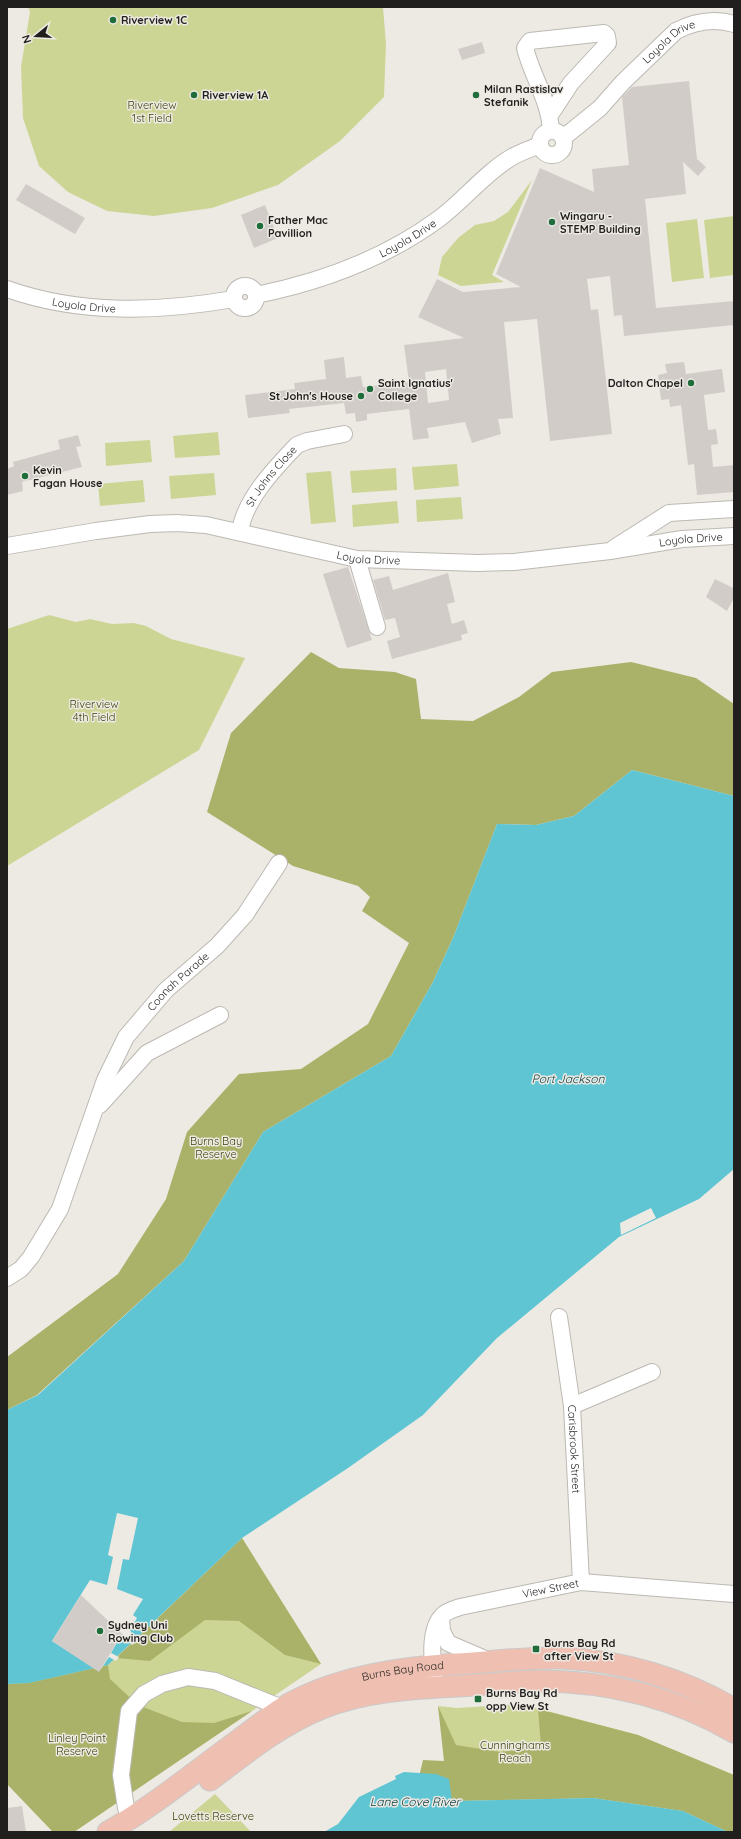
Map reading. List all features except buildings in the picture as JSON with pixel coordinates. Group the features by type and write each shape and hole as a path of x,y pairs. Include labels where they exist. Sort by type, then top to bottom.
{"main road":[{"name":"Burns Bay Road","path":"133,1826 166,1796 282,1708 310,1694 347,1682 401,1670 433,1666 560,1658 624,1666 676,1680 708,1694 734,1709"},
{"name":"Burns Bay Road","path":"108,1832 133,1826 267,1737 305,1715 348,1700 385,1692 436,1686 536,1681 613,1687 643,1694 683,1707 734,1732"}],"street":[{"name":"Loyola Drive","path":"555,128 600,108 634,71 676,31 687,26 705,22 734,24"},
{"path":"555,128 525,48 530,42 604,33 608,36 608,43 571,83 555,128 542,134 540,145 546,154 556,154 563,148 555,128"},
{"name":"Loyola Drive","path":"7,289 63,304 145,310 178,308 234,299 241,307 248,307 254,302 256,295 314,280 347,269 380,254 440,218 511,158 540,145"},
{"name":"St Johns Close","path":"240,532 241,520 252,499 297,445 307,441 344,434"},
{"path":"610,551 669,512 734,509"},
{"name":"Loyola Drive","path":"7,546 150,524 206,524 357,559 500,562 610,551 682,539 734,536"},
{"path":"357,559 377,627"},
{"name":"Coonah Parade","path":"7,1278 21,1269 31,1257 60,1209 105,1080 126,1037 166,990 217,946 245,915 279,863"},
{"name":"Coonah Parade","path":"95,1111 147,1053 220,1015"},
{"name":"Carisbrook Street","path":"559,1317 572,1406 581,1582"},
{"path":"572,1406 652,1372"},
{"name":"View Street","path":"441,1618 444,1614 460,1607 581,1582 734,1594"},
{"path":"441,1618 442,1631 448,1643 493,1662"},
{"path":"436,1686 433,1666 434,1640 441,1618"},
{"path":"133,1826 126,1808 121,1775 129,1711 144,1694 162,1684 188,1677 214,1681 282,1708"}],"green space":[{"name":"Riverview 1st Field","path":"28,7 383,7 386,44 384,97 340,141 278,185 212,208 154,216 107,211 68,192 39,166 23,118 21,67 30,12"},
{"path":"532,180 492,275 504,282 461,286 438,275 442,257 458,238 475,225 494,221 508,212"},
{"path":"734,216 734,275 710,278 704,220"},
{"path":"697,219 704,278 672,282 666,223"},
{"path":"218,432 220,455 175,458 173,436"},
{"path":"150,440 152,462 106,466 105,443"},
{"path":"457,464 459,486 414,490 412,467"},
{"path":"396,468 397,490 352,493 350,471"},
{"path":"331,471 336,522 311,524 306,473"},
{"path":"214,473 216,495 171,499 169,476"},
{"path":"143,480 145,502 100,506 98,484"},
{"path":"461,497 463,519 417,522 416,500"},
{"path":"397,501 399,523 353,527 352,505"},
{"name":"Riverview 4th Field","path":"49,615 76,622 90,619 112,624 134,623 146,626 171,639 245,658 199,750 7,866 7,629"},
{"name":"Burns Bay Reserve","path":"311,652 339,668 395,672 416,679 421,719 473,721 519,697 552,672 631,662 696,678 734,704 734,796 632,770 574,816 536,825 497,824 453,938 433,982 391,1056 263,1132 184,1261 37,1395 7,1410 7,1357 118,1274 166,1199 187,1132 239,1074 301,1069 368,1024 409,943 362,911 370,897 358,886 293,866 207,812 231,733"},
{"name":"Linley Point Reserve","path":"242,1538 321,1664 74,1832 53,1832 7,1784 7,1684 108,1665"},
{"path":"242,1538 321,1664 285,1655 239,1621 205,1620 150,1661 116,1658"},
{"path":"108,1665 110,1679 138,1705 182,1722 214,1723 252,1711 74,1832 53,1832 7,1784 7,1684 29,1683"},
{"name":"Cunninghams Reach","path":"521,1704 638,1735 734,1775 734,1832 728,1832 683,1811 593,1798 452,1801 438,1706 457,1708"},
{"name":"Cunninghams Reach","path":"438,1706 456,1745 500,1752 541,1747 538,1709 638,1735 734,1775 734,1832 728,1832 683,1811 593,1798 413,1802 423,1760 444,1761"},
{"name":"Lovetts Reserve","path":"215,1794 251,1832 169,1832"}],"water":[{"name":"Port Jackson","path":"632,770 734,796 734,1169 699,1199 619,1237 497,1338 423,1415 348,1468 242,1538 108,1665 29,1683 7,1684 7,1410 38,1395 184,1261 263,1132 391,1056 433,982 453,938 497,824 536,825 574,816"},
{"name":"Lane Cove River","path":"404,1772 436,1774 449,1779 452,1801 593,1798 683,1811 728,1832 324,1832 338,1824 359,1797 396,1779 395,1776"}],"pier":[{"path":"651,1208 656,1218 621,1235 620,1223"},
{"path":"117,1513 138,1518 129,1560 123,1559 117,1589 143,1599 133,1615 137,1618 130,1630 136,1642 132,1645 122,1634 111,1653 119,1657 116,1661 109,1657 101,1669 97,1670 52,1641 90,1580 107,1585 113,1557 108,1555"}],"place":[{"name":"Riverview 1C","path":"113,20"},
{"name":"Riverview 1A","path":"194,95"},
{"name":"Milan Rastislav Stefanik","path":"476,95"},
{"name":"Wingaru - STEMP Building","path":"552,222"},
{"name":"Father Mac Pavillion","path":"260,226"},
{"name":"Dalton Chapel","path":"691,383"},
{"name":"Saint Ignatius' College","path":"370,389"},
{"name":"St John's House","path":"361,396"},
{"name":"Kevin Fagan House","path":"25,476"},
{"name":"Sydney Uni Rowing Club","path":"100,1631"},
{"name":"Burns Bay Rd after View St","path":"536,1649"},
{"name":"Burns Bay Rd opp View St","path":"478,1699"}]}
